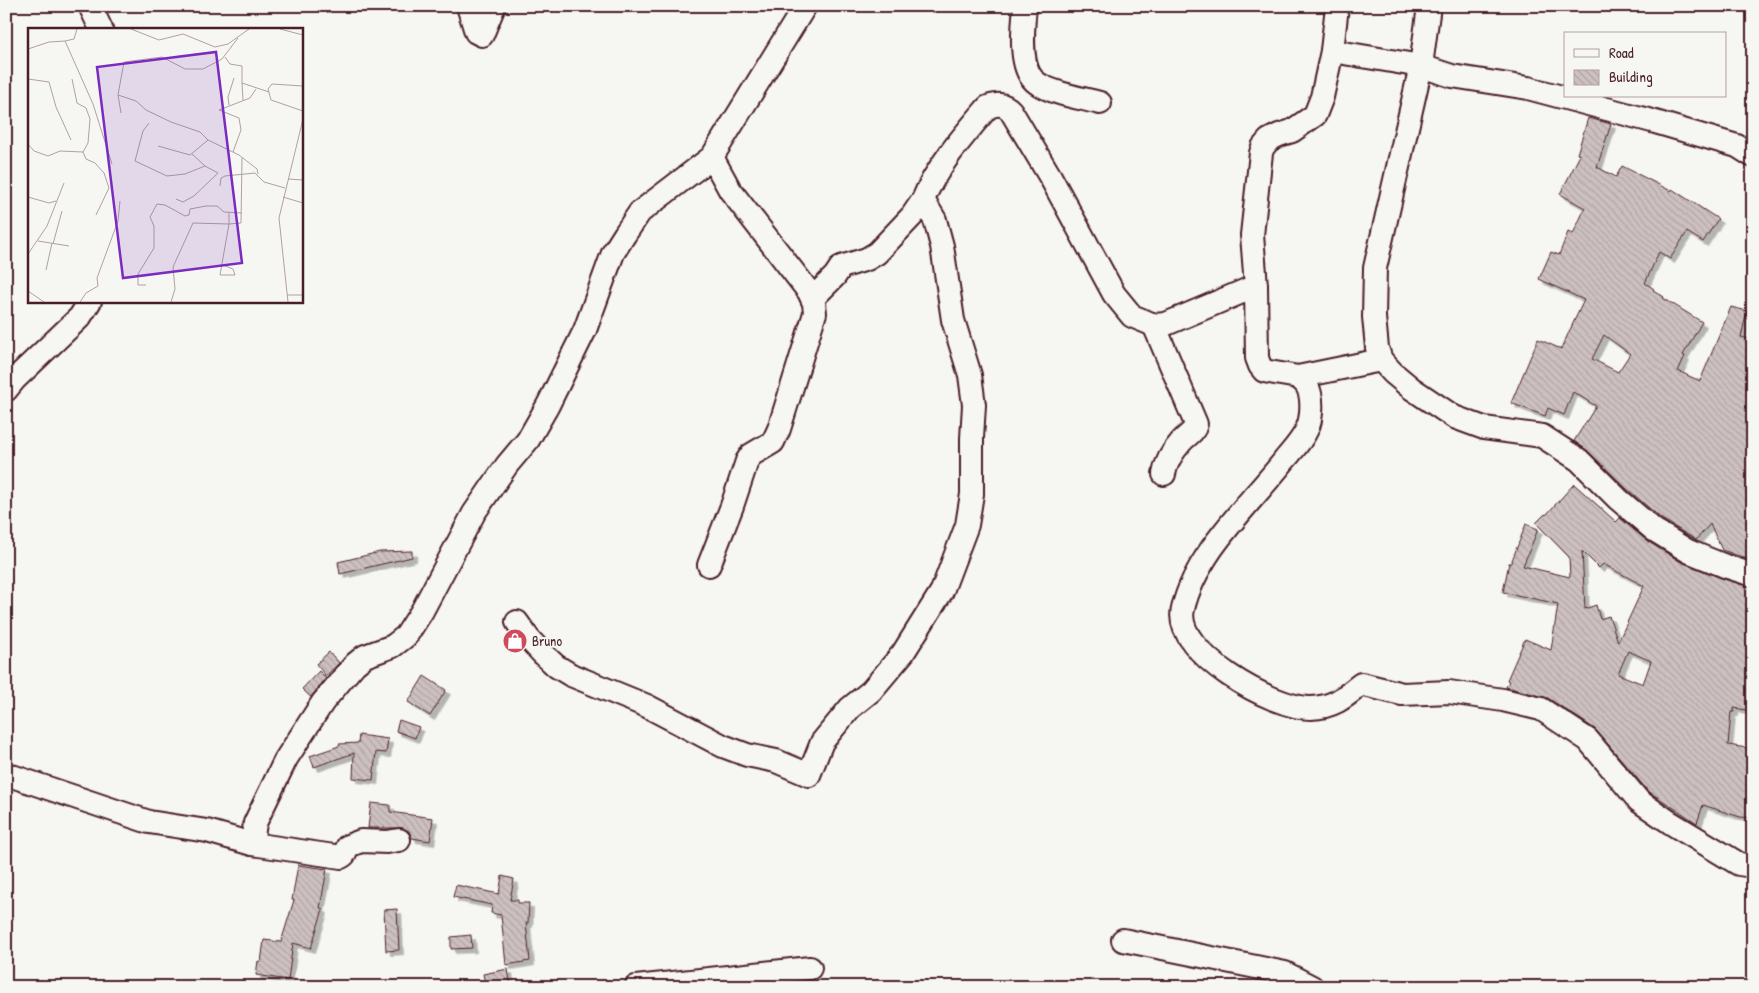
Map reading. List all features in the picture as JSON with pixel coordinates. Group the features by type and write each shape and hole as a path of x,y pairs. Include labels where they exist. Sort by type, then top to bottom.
{"street":[{"path":"90,6 101,28"},
{"path":"468,6 476,32 482,35 494,6"},
{"path":"252,844 255,823 286,760 317,710 355,664 365,656 393,646 406,636 422,611 474,513 507,465 528,440 548,406 585,330 614,253 625,234 640,212 712,157 805,6"},
{"path":"1025,6 1022,46 1030,76 1036,83 1047,88 1100,103"},
{"path":"1337,6 1332,51 1322,97 1315,115 1292,131 1274,138 1263,147 1252,235 1256,286 1257,358 1264,371 1298,377 1381,360"},
{"path":"1429,6 1421,66 1375,268 1374,317 1377,348 1381,360 1411,388 1454,417 1484,428 1542,436 1579,460 1618,499 1654,530 1688,551 1724,566 1753,575"},
{"path":"1332,51 1421,66 1452,76 1528,88 1564,98"},
{"path":"1007,106 1030,76"},
{"path":"1566,98 1737,146 1753,156"},
{"path":"813,298 835,276 841,267 867,259 877,253 912,216 923,200 930,183 988,108 998,104 1007,106 1051,178 1114,294 1132,316 1154,325 1166,324 1256,286"},
{"path":"709,565 732,506 747,460 773,442 779,429 815,313 813,298 730,190 712,157"},
{"path":"517,622 528,639 542,653 556,666 571,675 647,706 723,746 747,755 776,761 809,774 822,742 850,708 871,691 903,653 942,592 967,526 972,494 974,405 970,375 953,320 942,246 934,220 923,200"},
{"path":"6,390 14,379 80,317 89,302"},
{"path":"1154,325 1196,424 1195,430 1180,442 1166,464 1164,474"},
{"path":"1298,377 1310,390 1310,421 1307,429 1278,469 1227,527 1201,567 1182,611 1182,624 1187,637 1216,665 1234,679 1290,704 1311,708 1339,702 1361,684 1402,694 1449,692 1503,700 1541,709 1588,740 1639,801 1671,823 1739,864 1753,866"},
{"path":"6,774 149,822 207,831 252,844 341,857 348,846 362,841 387,842 399,840"},
{"path":"1123,940 1285,973 1312,987"},
{"path":"636,987 810,968"}],"building":[{"path":"1588,118 1611,124 1597,167 1616,177 1622,166 1671,191 1672,189 1718,219 1703,242 1687,232 1670,259 1659,252 1645,283 1663,298 1702,322 1683,355 1685,356 1678,371 1700,381 1731,307 1747,311 1741,337 1753,340 1753,561 1722,550 1710,524 1696,540 1662,519 1627,489 1588,451 1574,441 1596,406 1573,392 1564,415 1548,408 1545,416 1511,403 1538,339 1561,349 1584,300 1539,279 1551,252 1559,255 1568,232 1573,234 1585,208 1560,194 1580,155 1577,154","holes":["1604,335 1630,354 1618,372 1592,359"]},
{"path":"1574,484 1616,522 1620,518 1647,541 1681,562 1753,588 1753,711 1734,708 1734,712 1731,712 1728,745 1753,749 1753,818 1740,817 1703,805 1697,823 1648,791 1595,729 1548,698 1506,687 1509,681 1507,680 1525,639 1551,650 1558,604 1503,592 1509,563 1511,563 1526,524 1538,529 1523,566 1570,577 1569,557 1536,523 1546,515","holes":["1582,551 1599,568 1603,564 1644,586 1618,642 1609,616 1600,619 1596,605 1585,609","1628,651 1651,661 1643,684 1618,674"]},
{"path":"412,551 412,557 340,574 338,562 380,552"},
{"path":"329,652 339,663 326,676 316,664"},
{"path":"319,671 326,678 311,697 302,689"},
{"path":"424,676 446,690 430,716 408,702"},
{"path":"399,720 419,727 415,738 396,731"},
{"path":"359,735 388,739 386,753 376,752 373,780 353,778 354,753 314,767 310,756 339,746 339,744 358,743"},
{"path":"371,803 390,805 390,812 433,818 430,841 412,838 409,831 403,828 368,828"},
{"path":"298,865 327,869 320,908 323,909 311,948 293,943 288,980 256,975 258,961 261,962 264,940 281,942 294,900 292,900"},
{"path":"502,876 514,879 510,900 518,900 518,903 529,903 528,923 526,923 530,961 506,965 501,915 491,913 492,905 453,897 456,885 499,894"},
{"path":"397,909 399,950 386,951 384,910"},
{"path":"471,935 472,948 451,949 451,937"},
{"path":"508,969 511,987 486,987 483,974"}],"place":[{"name":"Bruno","path":"515,641"}]}
